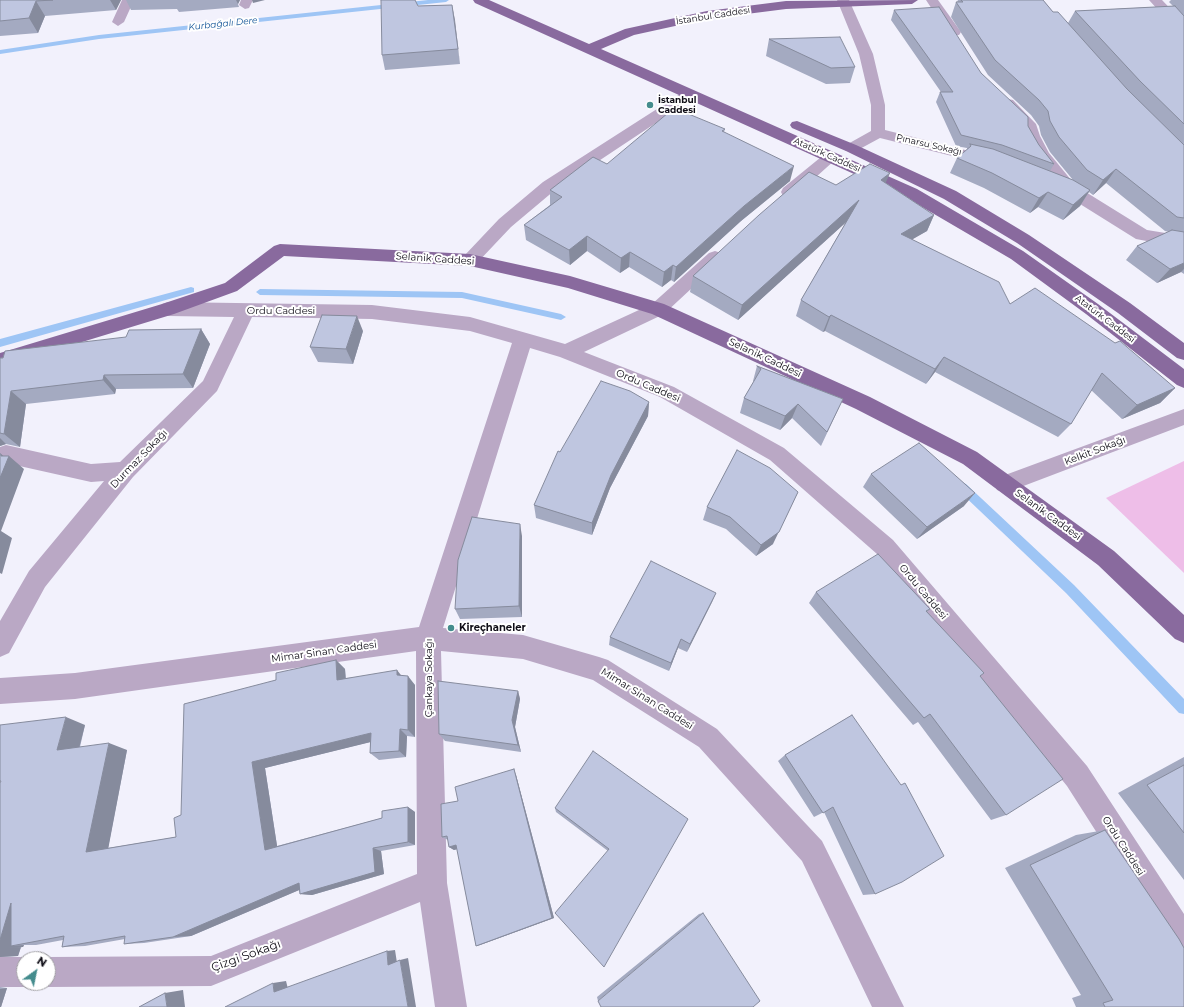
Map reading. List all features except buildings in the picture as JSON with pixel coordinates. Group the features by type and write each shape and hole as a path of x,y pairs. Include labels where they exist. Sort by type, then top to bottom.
{"main road":[{"path":"507,0 758,108"},
{"name":"İstanbul Caddesi","path":"590,49 630,32 707,15 786,5 843,1 912,0"},
{"name":"Atatürk Caddesi","path":"482,1 911,193 1018,256 1092,309 1184,380"},
{"name":"Atatürk Caddesi","path":"786,120 851,148 950,195 1022,239 1124,308 1184,353"},
{"path":"831,156 851,148"},
{"name":"Selanik Caddesi","path":"168,309 231,286 280,250 470,260 570,282 658,309 863,403 970,458 1106,558 1184,631"},
{"name":"Ordu Caddesi","path":"0,360 168,309"}],"street":[{"path":"118,22 128,0"},
{"path":"932,0 962,45"},
{"path":"1155,0 1184,30"},
{"path":"843,1 866,54 878,105 878,133"},
{"path":"470,260 505,222 549,186 690,94"},
{"path":"998,94 1031,127 1032,136 1042,154 1070,190"},
{"name":"Atatürk Caddesi","path":"851,148 868,140 878,133"},
{"name":"Pınarsu Sokağı","path":"878,133 991,160 1005,166"},
{"path":"778,201 831,156"},
{"path":"1041,179 1070,190 1142,235 1184,242"},
{"path":"566,352 658,309 726,246"},
{"name":"Ordu Caddesi","path":"168,309 372,312 470,324 566,352 668,392 777,454 885,547 1077,776 1184,941"},
{"name":"Durmaz Sokağı","path":"0,644 37,579 125,471 210,386 246,311"},
{"name":"Çankaya Sokağı","path":"451,1007 432,883 428,638 523,339"},
{"name":"Kelkit Sokağı","path":"1005,484 1184,417"},
{"path":"0,456 6,454 91,473 125,471"},
{"name":"Mimar Sinan Caddesi","path":"0,691 74,686 428,638 524,647 599,668 708,738 812,851 888,1007"},
{"name":"Çizgi Sokağı","path":"56,972 211,971 432,883"},
{"path":"0,972 16,972"}],"shaded area":[{"path":"1184,461 1184,573 1106,498"}],"waterway":[{"name":"Kurbağalı Dere","path":"0,52 99,37 446,0"},
{"path":"0,343 191,290"},
{"path":"260,292 462,295 561,317"},
{"path":"962,487 1070,589 1184,708"}],"place":[{"name":"İstanbul Caddesi̇","path":"650,105"},
{"name":"Kireçhaneler","path":"451,628"}]}
